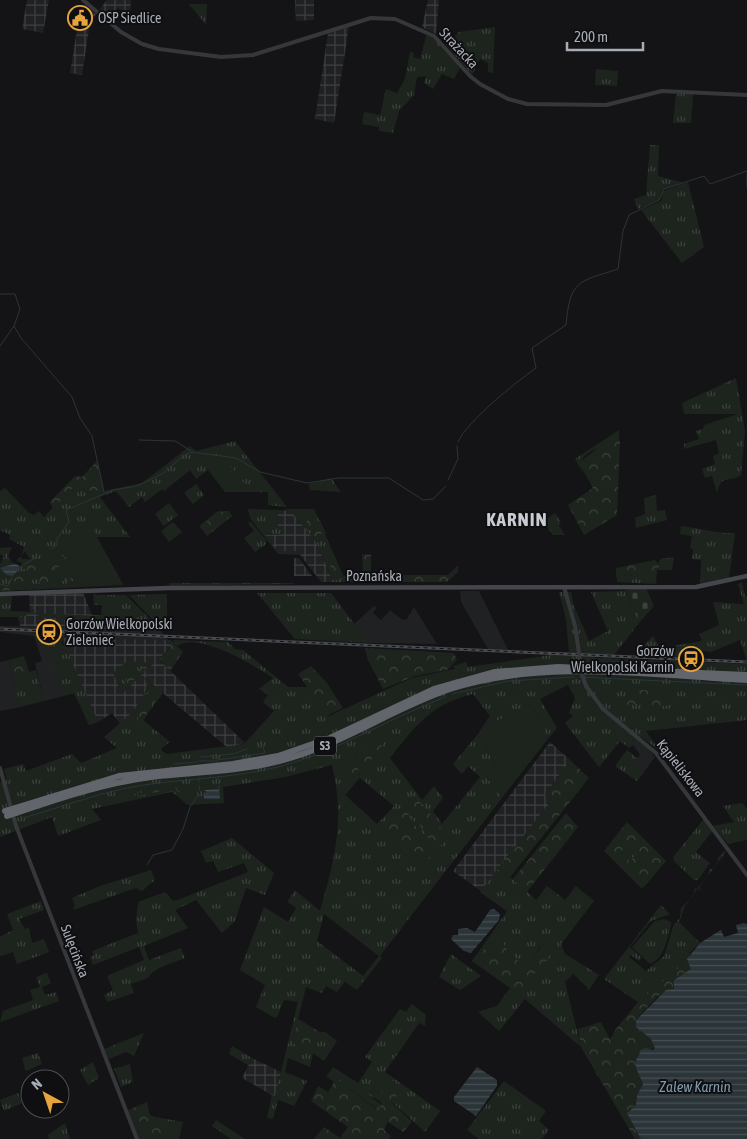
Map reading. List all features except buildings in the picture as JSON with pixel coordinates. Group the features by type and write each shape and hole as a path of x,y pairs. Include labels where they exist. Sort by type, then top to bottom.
{"highway":[{"name":"S3","path":"3,815 119,776 233,764 278,756 330,738 434,689 488,673 526,668 558,667 747,675"},
{"name":"S3","path":"15,810 121,782 233,770 293,758 333,743 435,694 496,678 559,672 747,680"}],"main road":[{"name":"Poznańska","path":"0,594 168,588 696,587 747,576"}],"street":[{"name":"Strażacka","path":"83,0 121,32 142,44 160,49 221,57 248,56 366,20 392,18 434,36 470,76 480,84 508,98 526,104 606,105 662,92 747,95"},
{"name":"Kąpieliskowa","path":"564,587 576,626 581,671 586,686 603,709 656,753 747,874"},
{"name":"Sulęcińska","path":"0,768 16,826 137,1139"}],"shaded area":[{"path":"27,0 49,0 43,33 22,29"},
{"path":"107,0 131,0 130,18 118,8 109,19 99,10"},
{"path":"295,0 314,0 314,20 296,21"},
{"path":"428,0 439,0 436,34 422,27"},
{"path":"85,5 96,14 90,23 82,75 70,73 78,23 77,18"},
{"path":"349,27 334,123 315,119 328,33"},
{"path":"278,510 291,511 316,542 332,579 330,582 321,582 297,551 277,551 265,535 284,534 278,526"},
{"path":"294,558 299,558 312,576 294,576"},
{"path":"82,590 92,615 141,618 144,613 161,631 20,626 18,617 23,617 30,612 29,592"},
{"path":"460,591 479,591 508,650 488,649 461,602"},
{"path":"374,606 377,608 373,613 381,620 390,610 401,619 406,620 414,607 437,644 369,643 354,624"},
{"path":"0,626 142,629 142,631 161,631 169,641 100,640 34,636 0,632"},
{"path":"61,638 171,640 170,647 159,659 160,661 245,743 228,748 145,678 148,687 133,712 120,724 112,713 98,722"},
{"path":"64,645 84,691 44,701 35,663 42,661 39,651"},
{"path":"9,660 20,707 0,711 0,662"},
{"path":"550,742 570,760 545,795 551,801 481,891 453,871"},
{"path":"636,742 655,757 644,772 633,763 640,755 633,745"},
{"path":"252,1058 281,1072 275,1097 242,1078"}],"green space":[{"path":"189,4 207,4 206,25"},
{"path":"495,27 493,73 488,72 488,63 480,59 472,75 446,45 459,32"},
{"path":"427,33 460,68 454,79 442,74 433,89 424,83 426,76 417,77 414,95 399,111 393,133 379,131 379,127 362,124 364,112 380,115 386,89 397,93 405,79 410,52 414,53 413,57 420,59"},
{"path":"596,69 618,71 617,86 595,85"},
{"path":"676,94 693,94 691,123 673,123"},
{"path":"650,145 659,145 658,176 684,183 662,190 660,200 638,209 634,199 646,195"},
{"path":"688,182 704,247 682,263 641,210 661,201 663,191"},
{"path":"736,378 745,431 741,475 724,480 717,493 712,476 705,478 702,469 715,464 713,456 719,453 716,440 684,449 684,444 699,439 696,431 703,429 704,425 738,414 684,414 682,403"},
{"path":"619,430 619,441 597,448 586,454 581,462 583,473 575,459"},
{"path":"615,440 620,441 617,515 584,535 568,505 593,488 580,465 581,461 602,445"},
{"path":"235,441 287,507 268,505 268,492 251,492 245,485 217,481 208,470 196,479 190,470 164,491 162,489 145,502 142,497 129,507 116,491 100,497 130,537 97,537 123,585 0,591 0,564 4,556 0,554 0,548 12,547 8,557 13,563 21,566 22,563 17,561 19,557 22,557 21,559 30,559 25,551 21,556 24,547 9,539 10,535 0,530 0,491 5,488 29,513 34,515 39,511 44,517 76,484 104,491 142,483 190,446 196,451"},
{"path":"196,454 223,456 251,492 225,492"},
{"path":"97,461 104,491 85,490 76,484 53,509 50,502 75,476 82,477"},
{"path":"331,478 341,492 310,490 309,484"},
{"path":"196,484 204,495 193,504 184,493"},
{"path":"656,495 657,511 665,510 667,520 636,528 635,518 645,514 644,498"},
{"path":"169,503 178,515 164,526 155,514"},
{"path":"248,509 278,510 278,526 285,534 265,535 277,551 297,551 301,555 278,554 250,518"},
{"path":"314,509 346,582 330,582 332,578 316,542 291,511 284,510"},
{"path":"218,511 229,511 232,516 207,536 199,526"},
{"path":"218,512 227,512 231,515 218,525 203,525"},
{"path":"555,513 561,523 559,526 565,535 553,535 543,522"},
{"path":"308,518 313,525 320,520 326,534 322,533 316,538 306,523"},
{"path":"250,521 267,541 265,545 255,552 244,538 254,531 248,523"},
{"path":"173,522 182,532 169,542 161,531"},
{"path":"681,526 715,532 735,533 729,578 700,584 701,560 692,559 693,549 690,548 692,536 680,534"},
{"path":"91,527 123,584 81,585 58,543"},
{"path":"332,553 343,575 338,578 343,579 343,581 335,580 334,572 326,560 332,556"},
{"path":"362,554 371,555 371,575 448,575 458,566 458,572 447,582 346,582 344,576 363,575"},
{"path":"64,556 79,581 79,586 59,587 66,584 73,576 61,566 55,568 54,578 57,579 59,573 67,579 66,581 62,581 58,587 53,583 51,588 40,588 38,585 41,585 36,579 30,577 23,567 24,564 31,561 34,565 37,562 51,562 51,559"},
{"path":"674,557 672,570 657,570 660,559"},
{"path":"655,560 659,565 658,570 616,577 616,568"},
{"path":"657,570 656,584 617,582 617,577"},
{"path":"22,575 28,578 20,584 19,588 25,583 30,589 0,591 0,586 8,588 13,579"},
{"path":"742,582 745,596 747,596 747,661 740,640 711,652 694,650 693,657 647,656 640,649 653,636 660,648 702,641 699,634 719,625 713,602 744,604 738,584"},
{"path":"169,583 293,583 295,584 170,586"},
{"path":"646,588 654,606 639,623 626,590"},
{"path":"626,591 639,623 614,655 593,654 595,658 747,664 747,720 646,731 660,751 641,737 639,738 655,757 636,743 629,748 620,741 599,767 565,723 573,716 569,713 575,698 568,685 540,699 557,728 548,739 533,707 530,705 481,729 490,716 473,694 446,704 426,717 408,735 390,758 422,800 434,786 443,798 433,811 442,824 480,777 468,766 462,774 453,764 478,734 496,765 487,777 502,798 380,956 382,958 357,990 345,982 337,992 326,986 322,993 306,987 292,1043 316,1038 320,1032 325,1032 337,1041 324,1061 313,1053 310,1067 288,1058 285,1072 307,1081 294,1106 278,1100 273,1119 267,1118 272,1095 275,1096 298,1002 284,1000 275,1018 256,1007 265,985 240,970 264,907 288,922 296,908 287,902 295,890 320,911 334,856 338,821 336,785 332,765 285,777 223,787 224,803 188,805 172,792 92,809 101,820 58,836 52,817 0,837 0,782 7,780 4,769 23,764 26,771 72,754 81,763 117,748 104,737 133,712 148,688 144,677 163,693 143,720 170,742 162,748 162,751 167,754 244,744 274,711 263,702 268,695 259,689 273,678 240,658 212,646 186,643 177,646 173,640 228,642 235,649 243,650 288,687 308,687 329,716 412,678 455,669 453,666 466,662 468,667 551,655 549,652 569,652 566,619 559,592 571,592 574,606 589,641 608,631 591,592","holes":["356,753 360,778 394,806 377,824 345,795 358,780 345,772","415,798 435,823 436,850 408,806","324,914 379,956 363,976 317,941"]},
{"path":"12,593 11,611 30,612 29,614 23,617 0,617 0,594"},
{"path":"93,593 97,595 126,595 145,614 145,618 142,621 84,621 52,619 34,613 101,616 102,605 94,605"},
{"path":"257,593 331,593 369,643 295,639"},
{"path":"167,594 167,623 164,625 155,622 129,595"},
{"path":"44,615 105,617 99,620 48,618"},
{"path":"34,636 61,638 62,645 65,646 98,722 89,725 74,693 64,695 49,649 39,651"},
{"path":"171,640 183,652 170,671 159,659 169,649"},
{"path":"365,648 454,653 457,660 447,670 415,676 383,689 368,660"},
{"path":"24,656 29,672 36,670 44,701 20,707 9,660"},
{"path":"23,660 27,670 16,677 12,664"},
{"path":"127,661 154,663 122,694 113,673"},
{"path":"146,664 149,666 125,688 124,685 130,672 140,670"},
{"path":"311,666 327,683 343,708 328,715 298,674"},
{"path":"152,688 156,691 155,702 143,719 147,727 142,730 137,724 139,715 132,714 143,696"},
{"path":"635,690 661,690 662,696 670,705 644,709 640,703 626,705 625,703"},
{"path":"529,705 533,707 548,739 502,798 487,777 496,765 478,734 481,729"},
{"path":"389,734 374,757 365,765 356,754 360,778 358,780 345,772 352,760 348,757"},
{"path":"627,750 637,758 633,763 644,772 637,781 615,766"},
{"path":"570,760 589,778 510,877 497,869 551,801 545,795"},
{"path":"168,788 172,789 97,804 94,801"},
{"path":"415,798 425,807 448,838 436,851 408,806"},
{"path":"742,803 747,809 747,840 728,844 713,826 734,822 723,806"},
{"path":"405,809 433,854 422,865 412,860 383,832"},
{"path":"566,813 578,827 526,893 513,879"},
{"path":"704,819 713,830 696,852 710,863 698,880 694,880 674,861 673,857"},
{"path":"627,822 666,861 644,887 641,888 604,851","holes":["628,844 638,853 630,861 621,852"]},
{"path":"232,838 274,873 265,895 246,888 235,921 222,933 196,900 175,910 188,928 144,946 149,960 181,948 185,958 159,968 148,978 131,984 134,993 107,1002 104,995 113,990 107,976 144,960 139,947 93,965 90,957 94,955 92,951 138,933 136,921 138,902 165,892 175,901 248,872 244,863 218,872 213,861 206,863 201,851"},
{"path":"628,843 638,853 630,861 621,852"},
{"path":"724,851 726,852 700,886 700,891 698,888 693,894 695,888 697,889 708,875 710,868 712,870 719,860 717,859"},
{"path":"497,869 513,879 536,900 547,886 565,900 576,886 594,901 561,944 565,954 599,975 588,991 587,987 573,974 565,982 581,1047 525,999 499,1031 478,1012 497,1006 510,988 520,995 532,974 541,944 534,957 524,966 508,951 500,939 477,954 507,911 480,892"},
{"path":"151,870 155,880 142,891 136,888 73,910 75,905 72,898 100,886"},
{"path":"690,899 679,922 696,939 684,954 680,967 638,1002 604,979 661,905 670,914 651,921 630,947 642,958 639,961 631,955 629,957 646,971 664,956 674,924 680,918 681,908"},
{"path":"41,901 44,910 19,919 25,929 29,927 32,943 44,939 49,952 17,964 13,952 0,956 0,937 13,930 7,914"},
{"path":"664,919 671,922 667,941 659,957 650,964 632,947 655,921"},
{"path":"500,939 508,951 524,966 534,957 544,942 552,953 541,971 533,974 533,984 520,995 472,961 477,954"},
{"path":"696,939 700,943 690,954 691,969 674,980 675,989 658,996 636,1019 636,1027 651,1039 655,1048 641,1052 636,1066 643,1084 637,1095 636,1105 628,1111 641,1139 635,1139 581,1047 578,1029 601,1022 610,1039 638,1002 680,967 684,954"},
{"path":"451,954 481,976 460,990 439,977"},
{"path":"47,973 51,983 42,987 45,995 56,992 59,1001 0,1022 3,1011 33,1000 30,990 40,987 36,977"},
{"path":"412,1004 426,1015 425,1026 419,1023 385,1072 440,1111 425,1132 392,1102 402,1088 392,1081 383,1092 366,1091 367,1094 382,1105 377,1109 329,1073 333,1067 358,1083 372,1062 365,1057 400,1009 406,1012"},
{"path":"298,1019 320,1032 316,1038 313,1051 292,1043"},
{"path":"144,1033 134,1056 126,1052 109,1059 104,1049"},
{"path":"232,1046 252,1058 248,1065 229,1054"},
{"path":"38,1053 42,1064 25,1069 22,1058"},
{"path":"93,1062 99,1078 88,1085 80,1070"},
{"path":"130,1064 133,1082 121,1087 114,1069"},
{"path":"329,1073 376,1109 382,1105 380,1101 367,1094 366,1091 383,1092 392,1080 402,1088 392,1103 412,1122 403,1132 388,1122 384,1130 391,1136 389,1139 314,1139 324,1127 340,1138 348,1127 311,1101 318,1086 328,1092 334,1082 326,1076"},
{"path":"504,1081 546,1111 539,1121 549,1130 542,1139 479,1139 467,1130"},
{"path":"18,1093 20,1104 4,1111 0,1100"},
{"path":"147,1102 150,1115 155,1117 167,1139 139,1139 128,1110"},
{"path":"155,1117 183,1122 179,1139 167,1139"},
{"path":"216,1120 245,1139 231,1139 212,1126"},
{"path":"65,1123 70,1139 49,1139 48,1135"}],"water":[{"path":"14,564 20,568 13,576 7,575 0,568"},
{"path":"219,789 220,799 204,799 204,794 207,792 204,790"},
{"path":"494,909 500,914 499,920 471,953 464,951 451,939 453,935 458,935 458,929 467,928 475,932 490,910"},
{"name":"Zalew Karnin","path":"747,924 747,1139 641,1139 627,1113 636,1105 637,1095 643,1084 636,1066 637,1058 645,1048 653,1050 655,1048 651,1039 636,1027 636,1020 666,990 674,989 674,980 691,969 687,959 700,943 721,930 724,937 738,933 736,925"},
{"path":"477,1067 497,1080 497,1086 476,1116 454,1101 454,1097"}],"waterway":[{"path":"458,442 471,423 505,392 536,368 532,348 566,325 570,299 578,285 618,269 623,231 629,215 659,200 664,189 704,176 710,184 747,171"},
{"path":"747,174 747,187"},
{"path":"0,294 15,294 20,309 14,326 0,346"},
{"path":"14,326 21,338 72,397 80,418 92,436 104,492"},
{"path":"139,440 175,441 191,451"},
{"path":"448,480 458,459 457,446"},
{"path":"51,549 57,545 57,539 69,522 66,510 113,490 137,486 162,474 191,452 236,458 260,472 307,483 339,478 389,478 423,500 433,499 446,486"},
{"path":"23,565 35,558"},
{"path":"0,584 8,586 12,577"},
{"path":"452,694 508,681 574,677"},
{"path":"579,677 747,685"},
{"path":"23,818 91,797 132,787 245,774 282,766 324,751 446,697"},
{"path":"217,760 265,753 263,747 257,747"},
{"path":"200,757 233,754 247,749"},
{"path":"198,761 217,761"},
{"path":"174,764 197,762"},
{"path":"218,776 219,781"},
{"path":"199,786 200,791"},
{"path":"176,787 177,791 180,792"},
{"path":"147,865 153,855 172,850 183,829 190,807 199,794"}],"railway":[{"path":"0,629 747,662"}],"place":[{"name":"OSP Siedlice","path":"80,18"},
{"name":"Gorzów Wielkopolski Zieleniec","path":"49,632"},
{"name":"Gorzów Wielkopolski Karnin","path":"691,659"}],"district":[{"name":"KARNIN","path":"517,519"}]}
